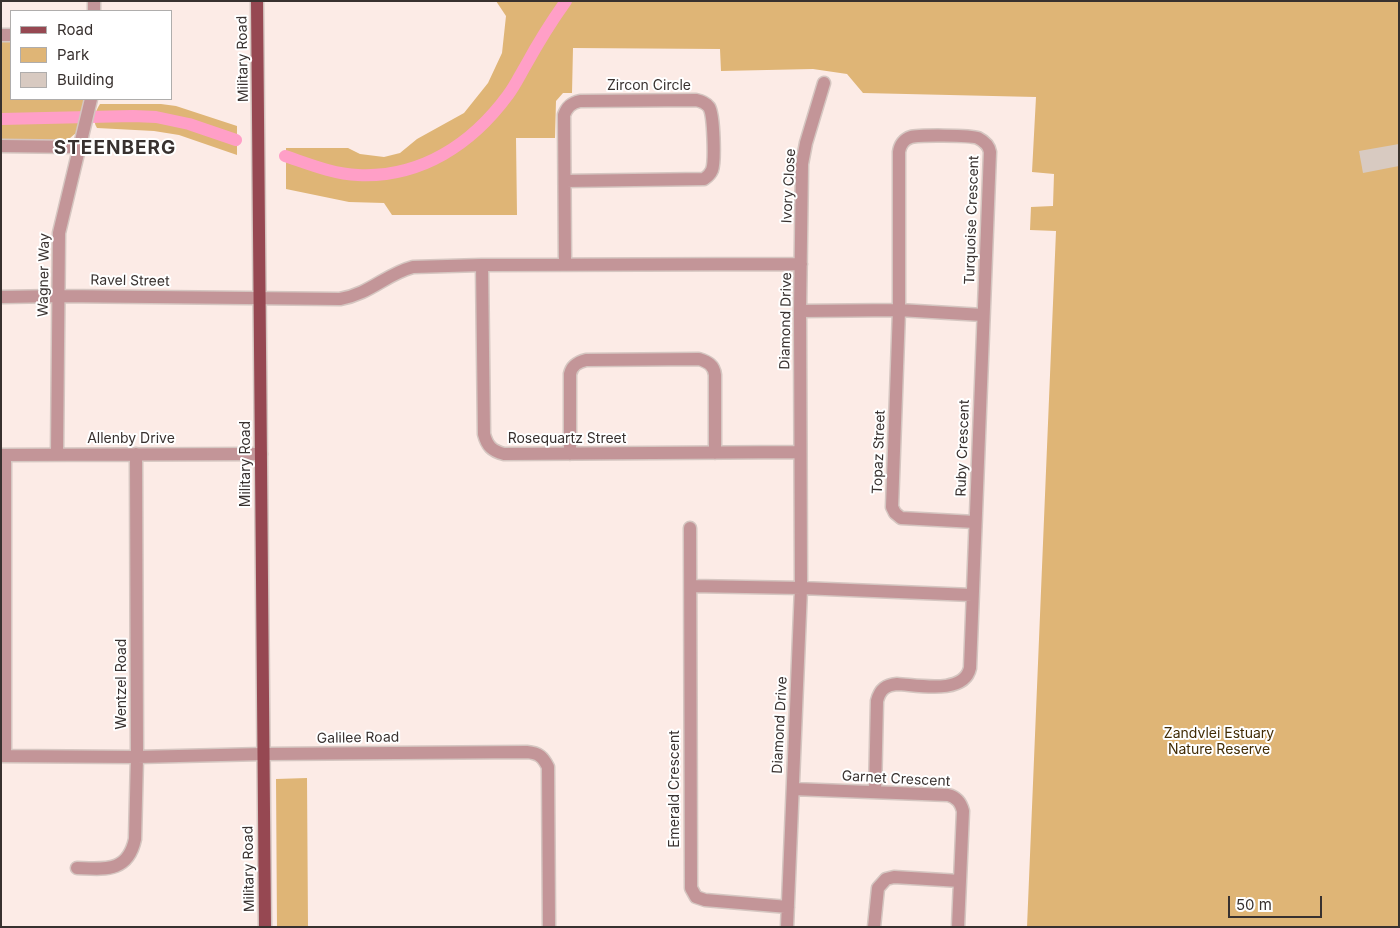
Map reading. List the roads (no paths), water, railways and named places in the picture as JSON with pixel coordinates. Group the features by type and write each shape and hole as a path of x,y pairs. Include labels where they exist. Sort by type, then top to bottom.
{"main road":[{"name":"Military Road","path":"257,1 265,927"}],"street":[{"name":"Ivory Close","path":"801,264 802,164 806,143 824,82"},
{"name":"Zircon Circle","path":"565,181 704,179 710,174 713,165 713,119 711,111 706,104 696,100 586,101 572,104 566,109 564,116 565,264"},
{"name":"Wagner Way","path":"57,455 59,233 89,104"},
{"name":"Turquoise Crescent","path":"899,310 899,149 907,139 917,136 974,137 984,142 990,152 983,315"},
{"path":"1,146 79,147"},
{"name":"Diamond Drive","path":"259,298 340,299 362,293 404,269 413,267 565,264 801,264 800,452 802,588 787,927"},
{"name":"Rosequartz Street","path":"482,265 484,434 486,442 491,449 504,454 800,452"},
{"name":"Ravel Street","path":"1,297 259,298"},
{"path":"800,311 899,310 983,315"},
{"name":"Topaz Street","path":"899,310 893,509 896,516 902,518 975,522"},
{"name":"Ruby Crescent","path":"875,792 877,701 879,694 889,685 948,686 963,680 970,668 983,315"},
{"path":"570,454 570,374 576,364 586,360 699,359 709,364 713,368 715,375 715,453"},
{"name":"Wentzel Road","path":"77,868 114,868 128,857 133,849 135,840 137,757 136,454"},
{"name":"Allenby Drive","path":"3,455 261,454"},
{"path":"3,455 3,756"},
{"name":"Emerald Crescent","path":"690,528 691,888 696,897 705,900 788,907"},
{"path":"691,586 802,588 972,595"},
{"name":"Galilee Road","path":"3,756 137,757 263,754 537,753 544,758 548,767 549,927"},
{"name":"Garnet Crescent","path":"793,789 948,795 955,797 962,806 963,811 958,927"},
{"path":"874,927 878,888 886,879 894,877 960,881"}],"waterway":[{"path":"285,156 330,171 358,175 403,171 424,164 443,154 461,143 494,113 508,95 566,1"},
{"path":"1,119 156,117 189,124 236,140"}],"district":[{"name":"STEENBERG","path":"115,148"}],"park label":[{"name":"Zandvlei Estuary Nature Reserve","path":"1219,742"}]}
